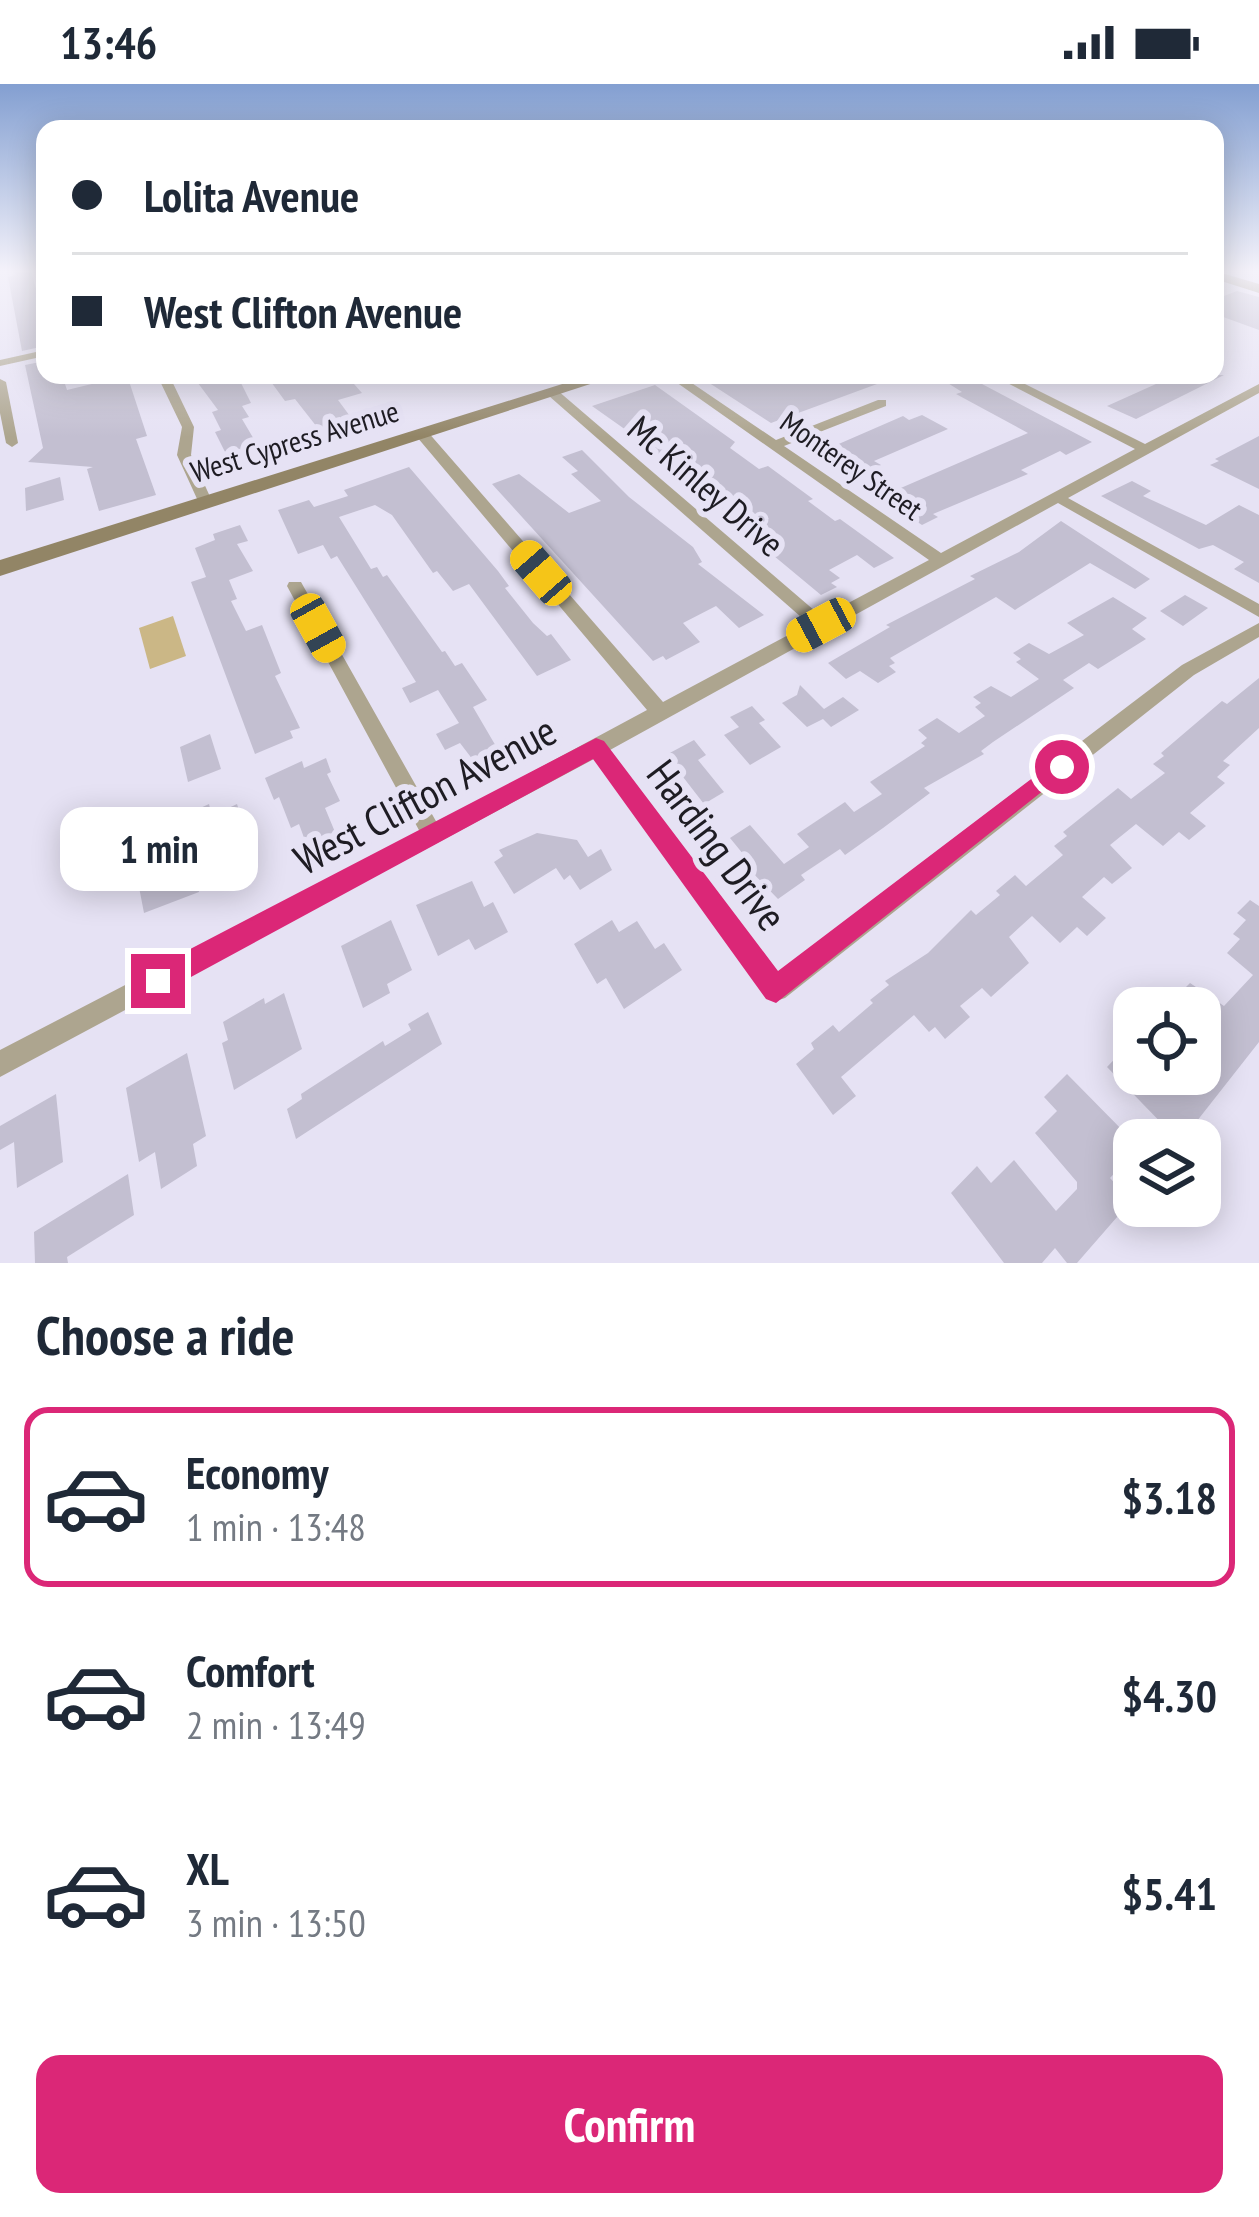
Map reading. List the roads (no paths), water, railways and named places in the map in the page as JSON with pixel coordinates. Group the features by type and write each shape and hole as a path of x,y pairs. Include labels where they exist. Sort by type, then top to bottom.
{"main road":[{"name":"West Cypress Avenue","path":"0,568 581,384"}],"street":[{"path":"0,363 36,355"},
{"path":"0,382 12,443"},
{"path":"167,384 188,427 184,455 205,502"},
{"name":"Monterey Street","path":"685,384 940,560"},
{"path":"1016,384 1145,449"},
{"path":"940,560 1259,388"},
{"name":"Mc Kinley Drive","path":"553,393 821,625"},
{"path":"773,446 882,403"},
{"name":"Harding Drive","path":"422,434 660,712"},
{"path":"1057,496 1259,611"},
{"name":"West Clifton Avenue","path":"0,1064 433,836 940,560"},
{"path":"295,586 433,836"},
{"name":"Harding Drive","path":"596,747 776,989 1188,670 1259,629"}]}
